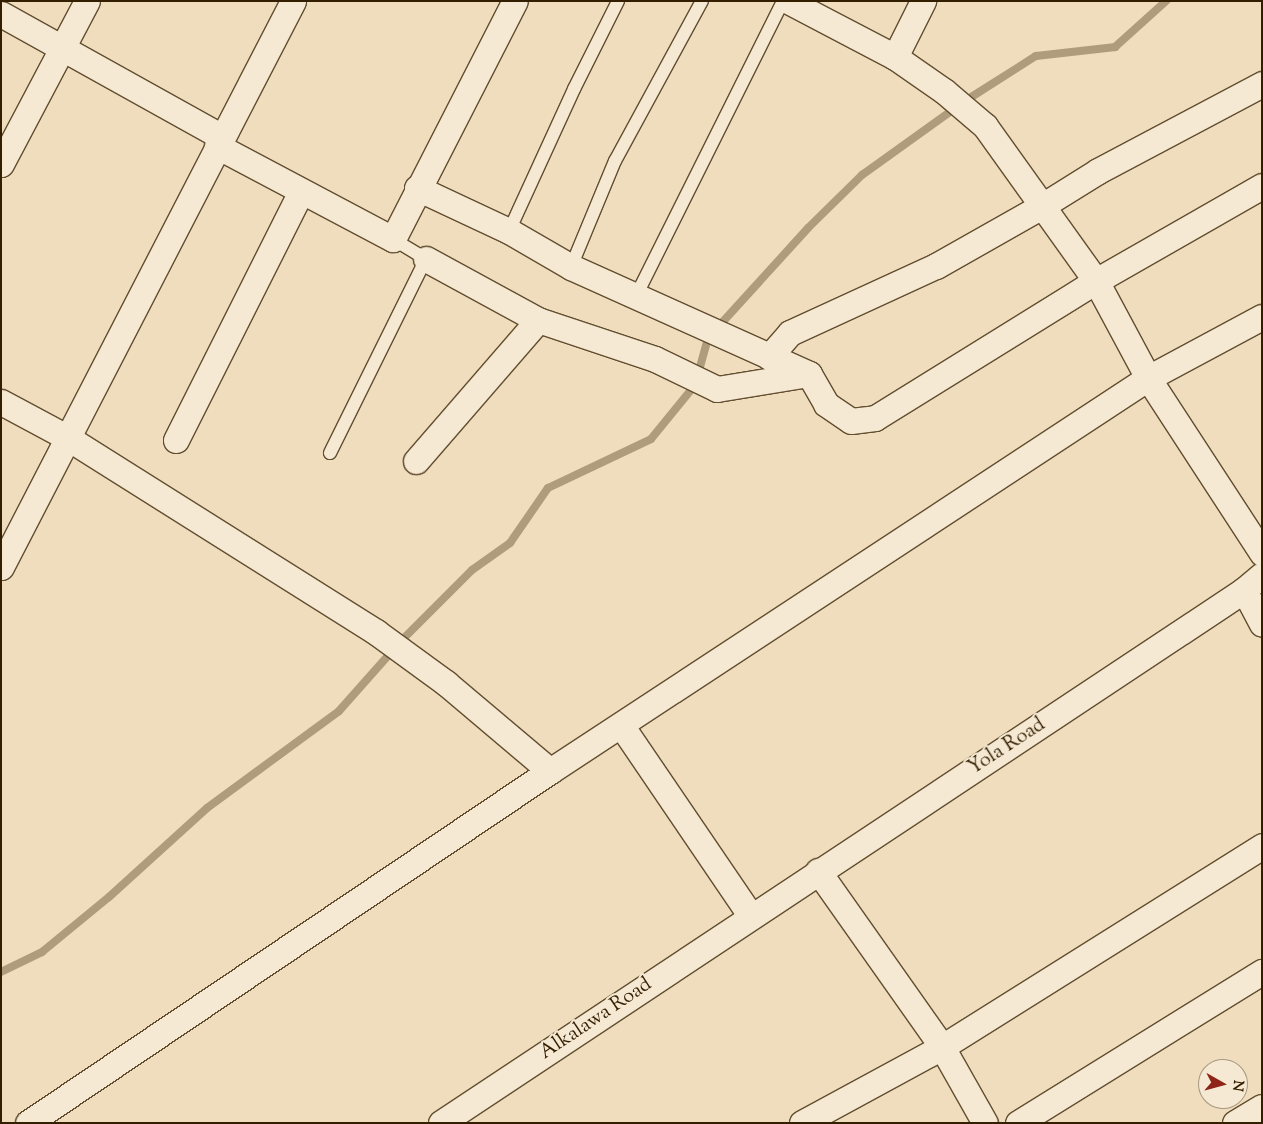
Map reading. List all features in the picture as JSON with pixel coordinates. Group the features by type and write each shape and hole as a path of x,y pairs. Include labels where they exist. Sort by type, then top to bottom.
{"street":[{"path":"1,164 87,1"},
{"path":"1,567 293,1"},
{"path":"1,14 301,192 393,239 417,188 515,1"},
{"path":"788,1 895,57 944,91 985,126 1096,281 1148,378 1262,553"},
{"path":"895,57 923,1"},
{"path":"769,357 790,333 936,266 1042,206 1098,171 1262,84"},
{"path":"417,188 509,231 572,266 739,344 809,374 826,404 851,421 875,418 1096,281 1262,186"},
{"path":"176,440 301,192"},
{"path":"426,259 538,320 655,359 717,389 809,374"},
{"path":"28,1123 550,771 1148,378 1262,317"},
{"path":"416,461 538,320"},
{"path":"1,402 68,438 376,632 446,683 550,771"},
{"path":"1253,583 1262,624"},
{"name":"Yola Road","path":"751,916 1253,583"},
{"path":"621,725 751,916"},
{"path":"802,1123 942,1047 1262,846"},
{"path":"818,871 942,1047 985,1123"},
{"name":"Alkalawa Road","path":"441,1123 751,916"},
{"path":"1018,1123 1262,972"},
{"path":"1235,1123 1262,1107"}],"lane":[{"path":"509,231 574,89 618,1"},
{"path":"572,266 615,161 702,1"},
{"path":"636,296 783,1"},
{"path":"330,453 426,259 393,239"}],"waterway":[{"path":"1,972 42,952 109,897 207,808 339,711 402,640 472,570 510,543 548,488 651,439 695,385 708,338 808,228 862,175 965,101 1036,56 1115,47 1166,1"}]}
